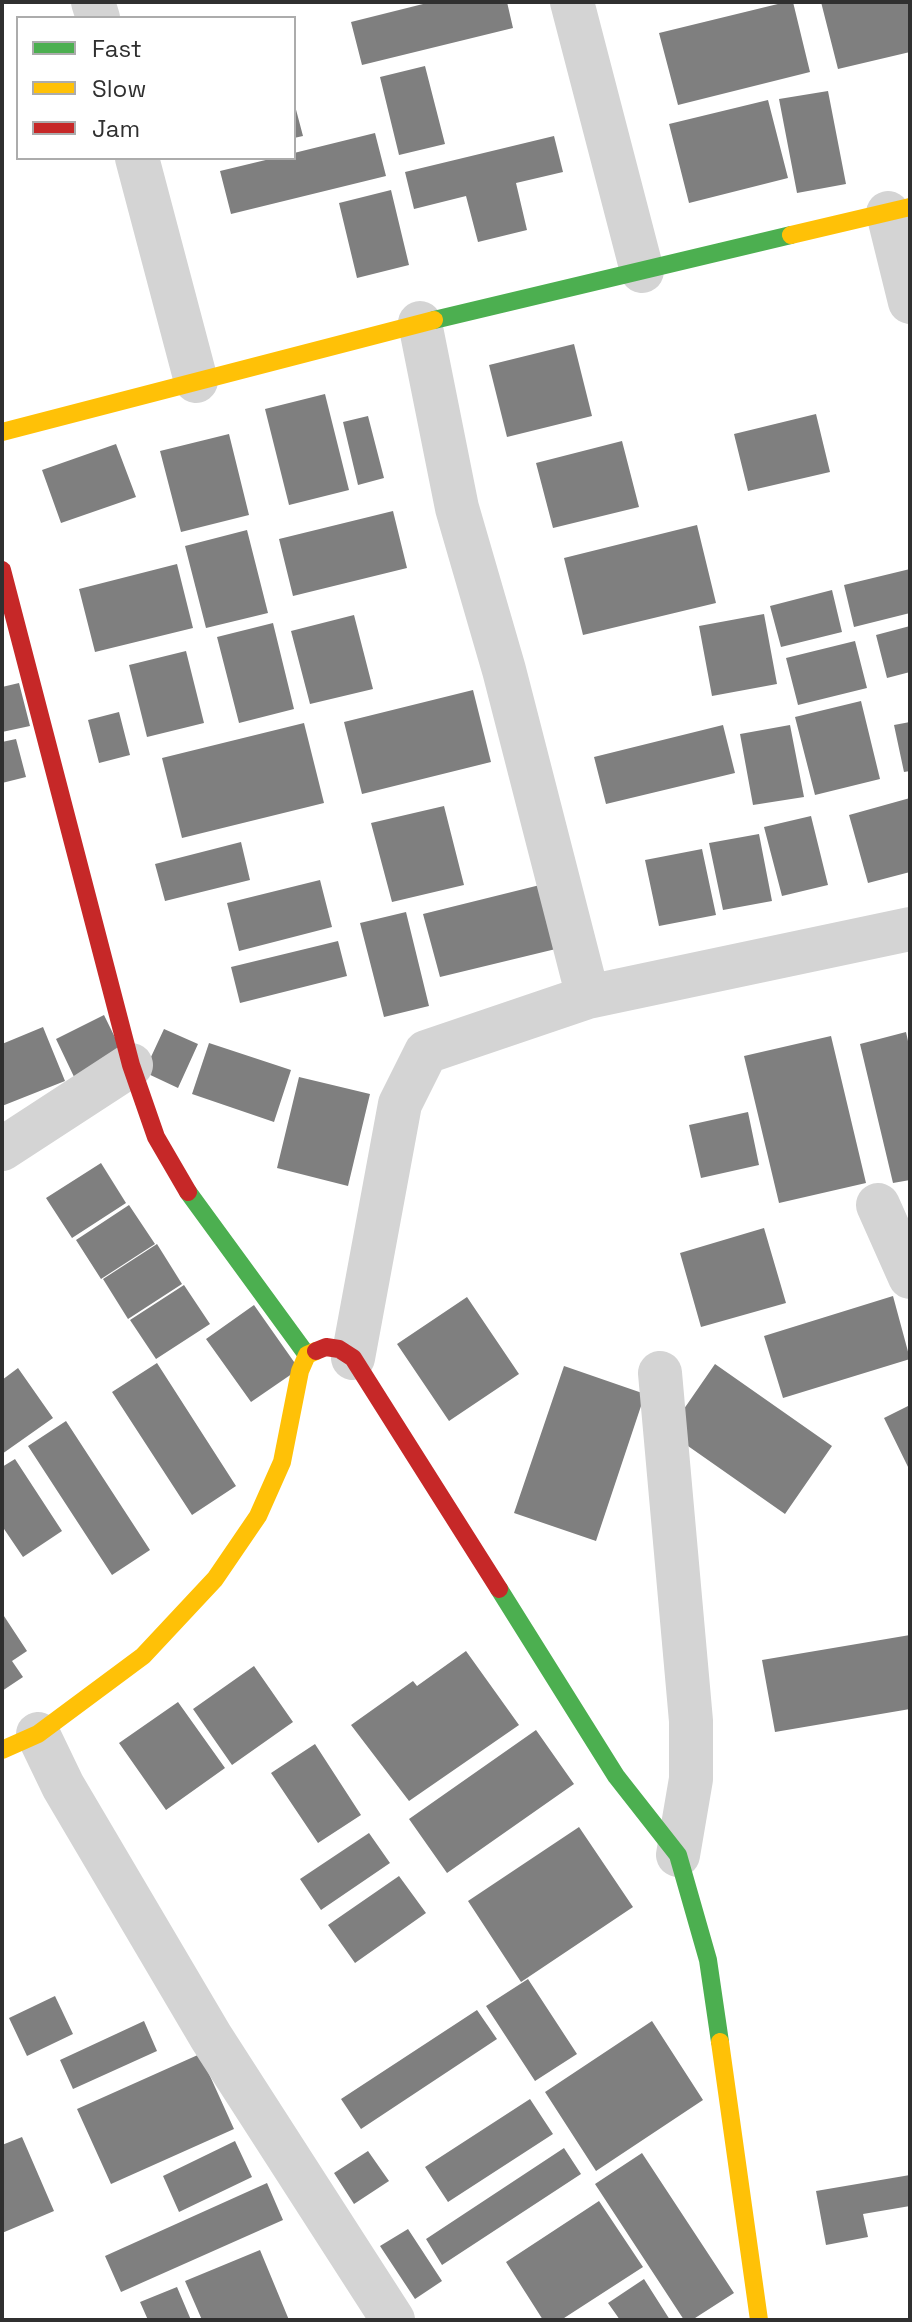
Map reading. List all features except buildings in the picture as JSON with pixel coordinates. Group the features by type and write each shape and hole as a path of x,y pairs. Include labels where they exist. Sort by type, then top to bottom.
{"street":[{"path":"572,2 642,271"},
{"path":"138,160 196,381"},
{"path":"2,432 420,323 899,210 910,302"},
{"path":"420,323 457,508 504,670 588,997"},
{"path":"2,570 131,1065 156,1137 186,1190 307,1355"},
{"path":"353,1358 400,1104 426,1052 588,997 910,929"},
{"path":"2,1149 131,1065"},
{"path":"878,1205 910,1277"},
{"path":"393,2320 211,2037 63,1786 20,1742 143,1656 215,1579 258,1516 282,1462 300,1371 307,1355 326,1347 339,1349 353,1358 616,1776 678,1855 708,1960 759,2320"},
{"path":"660,1373 691,1721 691,1779 678,1855"}],"traffic: fast":[{"path":"434,320 791,235"},
{"path":"188,1192 307,1355"},
{"path":"499,1589 616,1776 678,1855 708,1960 720,2042"}],"traffic: slow":[{"path":"791,235 910,207"},
{"path":"2,432 434,320"},
{"path":"2,1750 38,1734 143,1656 215,1579 258,1516 282,1462 300,1371 307,1355 316,1351"},
{"path":"720,2042 759,2320"}],"traffic: jam":[{"path":"2,570 131,1065 156,1137 188,1192"},
{"path":"316,1351 326,1347 339,1349 353,1358 499,1589"}]}
